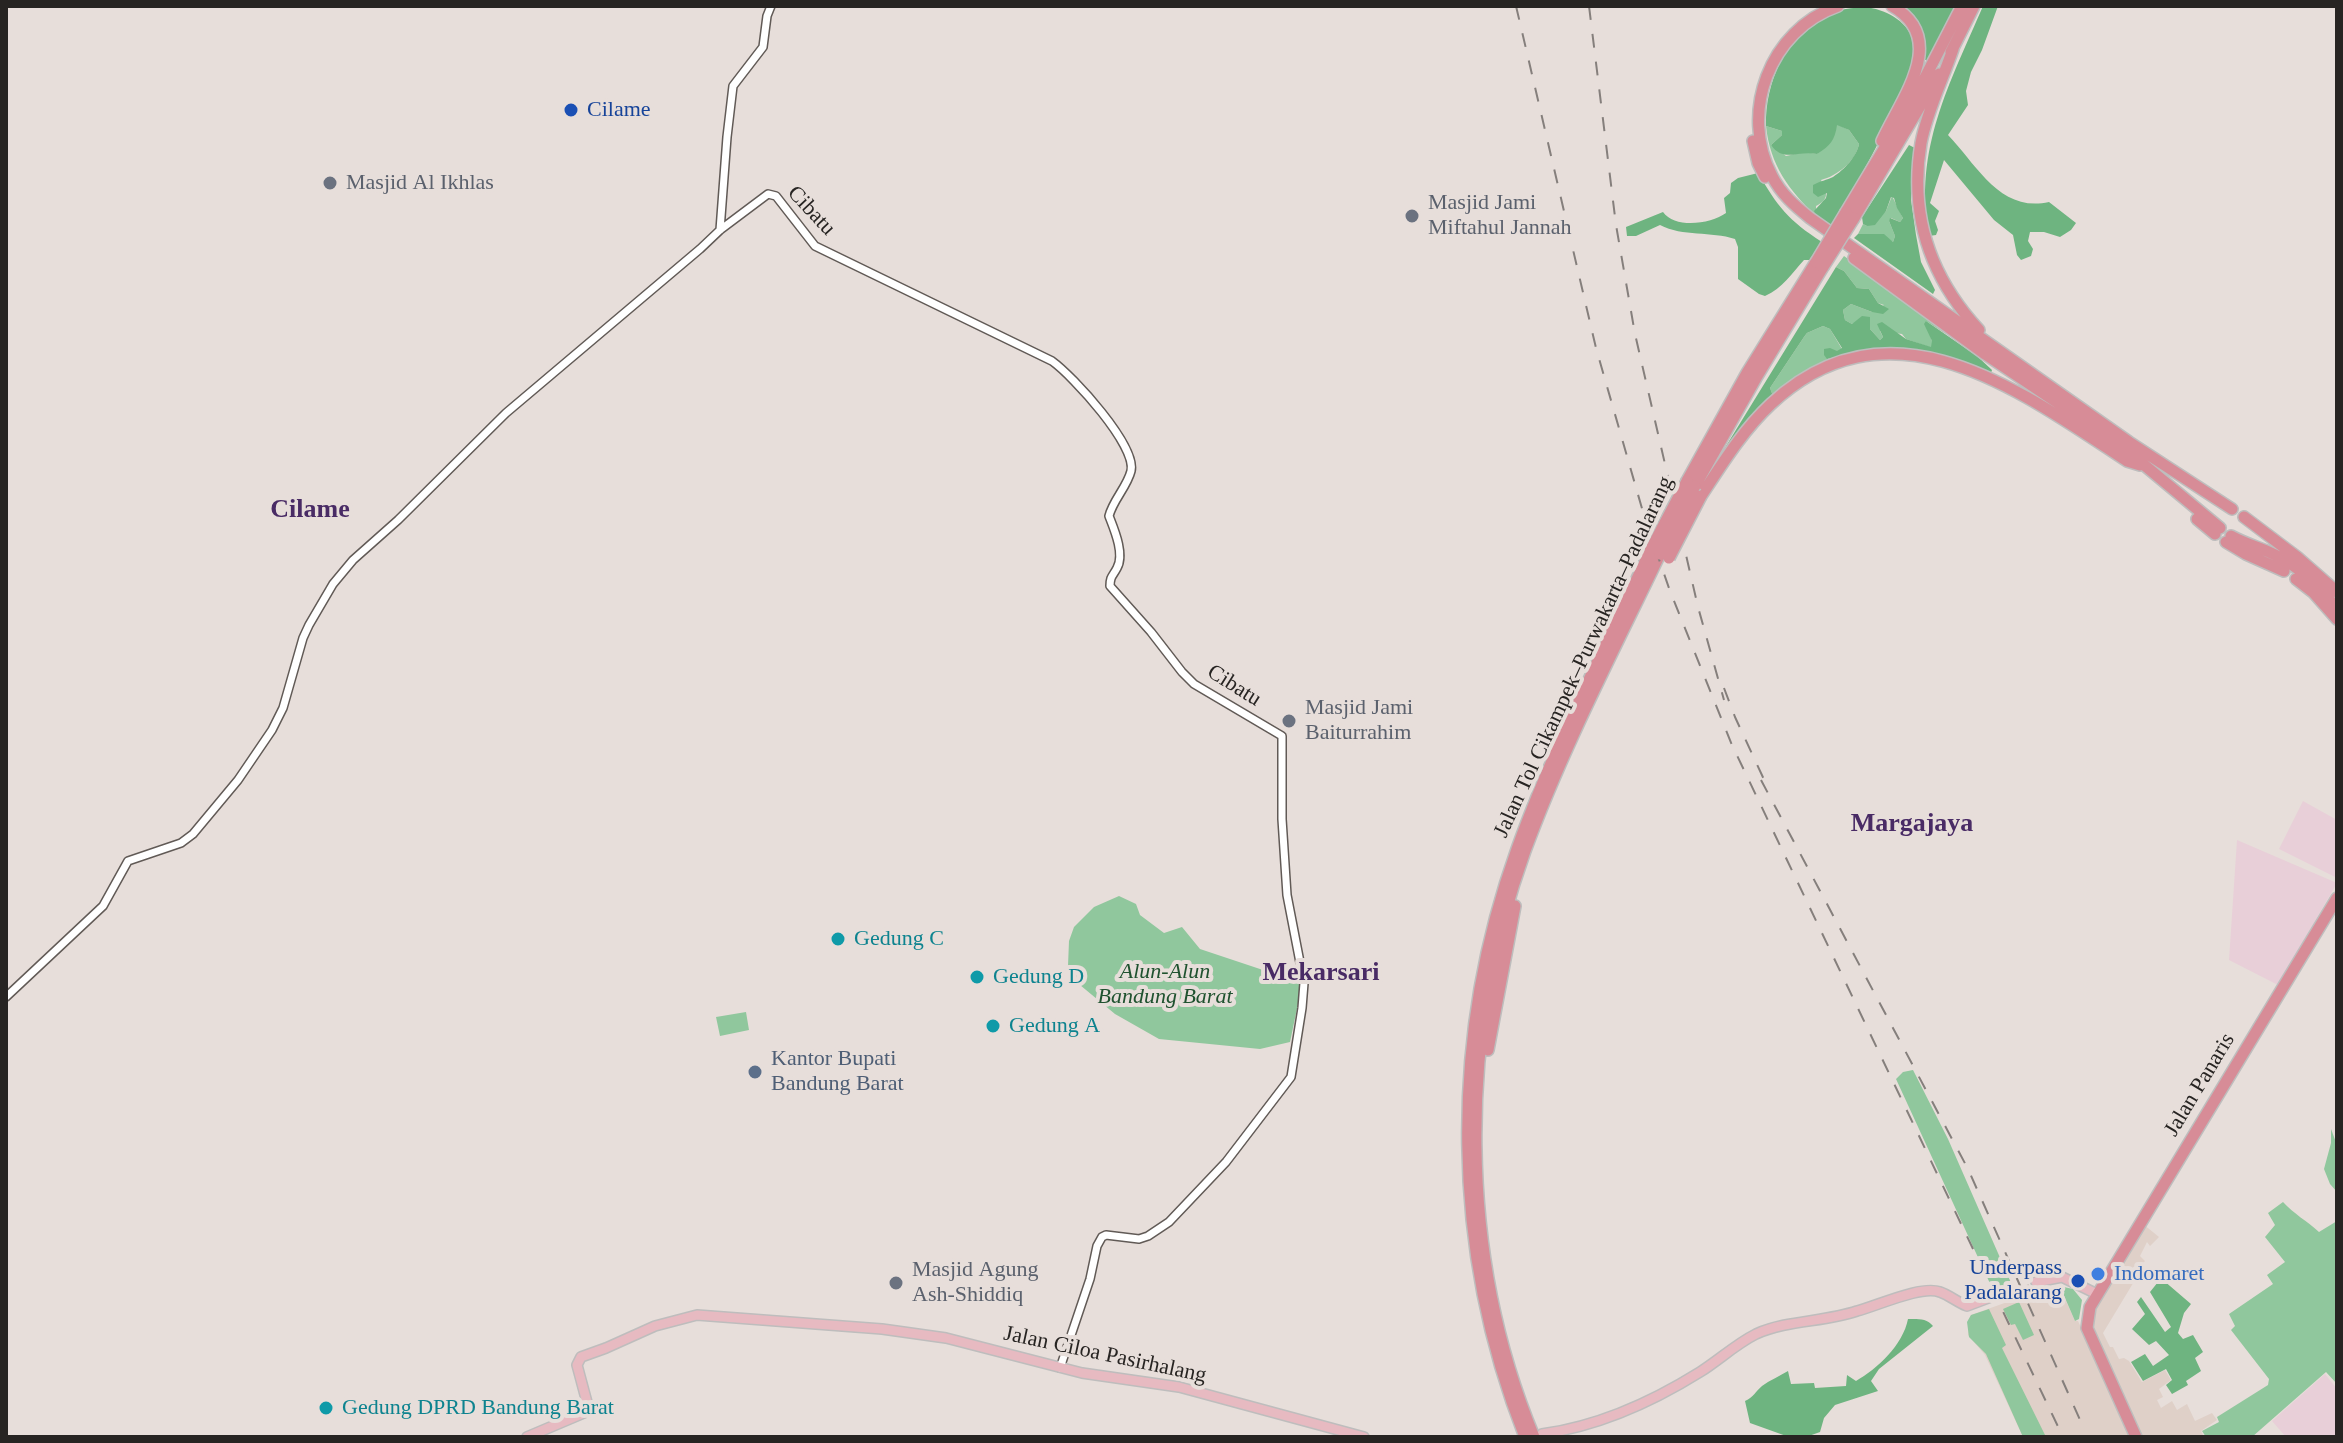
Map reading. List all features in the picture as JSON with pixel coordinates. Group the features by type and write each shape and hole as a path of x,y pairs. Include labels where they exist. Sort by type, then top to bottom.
{"highway":[{"path":"1819,6 1775,43 1754,89 1753,145 1761,169 1778,197 1813,228 1960,336 2119,444 2166,482 2189,511 2218,531"},
{"path":"1838,6 1818,15 1793,34 1779,50 1768,71 1761,95 1761,146 1773,178 1791,203 2129,442 2232,509"},
{"path":"1850,215 1920,58 1917,31 1907,17 1892,6"},
{"path":"1857,196 1914,99 1962,6"},
{"path":"1850,215 1953,49 1974,6"},
{"path":"1953,49 1921,142 1918,199 1924,240 1943,283 1960,309 1991,344"},
{"name":"Jalan Tol Cikampek–Purwakarta–Padalarang","path":"1525,1437 1501,1370 1486,1310 1473,1230 1467,1157 1468,1102 1480,986 1490,941 1517,849 1543,784 1694,487 1747,373 1850,215"},
{"path":"1694,487 1772,402 1818,371 1874,354 1924,356 1968,368 2040,405 2127,461 2148,467"},
{"path":"2244,517 2334,591"},
{"path":"2284,571 2246,554 2228,539 2273,554 2309,577 2337,609"},
{"name":"Jalan Tol Cikampek–Purwakarta–Padalarang","path":"1538,1435 1524,1414 1504,1346 1481,1229 1477,1172 1478,1093 1483,1034 1498,942 1521,865 1538,820 1660,554"},
{"path":"2296,579 2314,593 2337,619"},
{"name":"Jalan Panaris","path":"2136,1437 2087,1328 2087,1316 2097,1294 2337,898"}],"main road":[{"path":"2036,1284 2077,1284 2097,1294"},
{"path":"1538,1435 1629,1411 1702,1371 1761,1332 1834,1317 1890,1299 1931,1291 1942,1292 1967,1306 2008,1294"},
{"name":"Jalan Ciloa Pasirhalang","path":"527,1437 586,1412 588,1406 577,1365 581,1357 655,1326 697,1315 846,1325 927,1335 1060,1368 1179,1387 1364,1437"}],"street":[{"path":"6,997 103,906 128,861 181,843 193,834 232,787 268,737 283,708 309,625 333,584 353,560 506,413 720,230 733,86 763,47 771,6"},
{"name":"Cibatu","path":"720,230 768,194 776,196 815,246 1052,361 1072,379 1112,425 1132,464 1109,516 1119,562 1111,576 1110,586 1194,684 1282,736 1282,819 1287,895 1304,983 1291,1077 1226,1162 1169,1222 1139,1239 1102,1237 1060,1368"}],"shaded area":[{"path":"2303,801 2337,820 2337,878 2279,849"},
{"path":"2237,840 2337,883 2278,985 2229,960"},
{"path":"2143,1224 2159,1237 2150,1246 2147,1242 2140,1256 2145,1261 2136,1271 2138,1275 2103,1333 2119,1359 2129,1361 2142,1382 2165,1370 2171,1380 2159,1389 2163,1397 2157,1400 2161,1408 2172,1401 2177,1410 2187,1404 2195,1421 2212,1413 2217,1420 2201,1431 2204,1437 2140,1437 2090,1324 2094,1305"},
{"path":"2038,1291 2041,1298 2062,1292 2133,1437 2023,1437 1985,1355 1968,1335 1968,1324 1971,1315"},
{"path":"2325,1374 2337,1389 2337,1437 2286,1437 2272,1421"}],"green space":[{"path":"1898,6 1957,6 1931,60 1924,60 1924,46"},
{"path":"1983,6 1998,6 1971,72 1966,91 1968,105 1948,135 2003,194 2032,204 2049,202 2076,223 2060,237 2030,232 2031,256 2021,260 2013,235 1994,220 1944,160 1930,203 1939,211 1935,221 1938,230 1936,235 1929,236 1925,205 1930,146 1947,90"},
{"path":"1865,7 1887,13 1906,27 1913,40 1913,56 1897,105 1831,226 1816,216 1814,211 1827,193 1818,197 1813,193 1813,185 1841,171 1853,158 1859,144 1849,130 1837,125 1831,142 1817,154 1781,153 1771,145 1782,135 1782,131 1766,126 1769,93 1781,61 1800,34 1827,14"},
{"path":"1837,124 1849,130 1859,144 1845,167 1821,180 1826,195 1824,201 1816,206 1816,216 1782,176 1772,153 1766,126 1782,131 1782,135 1771,145 1786,156 1805,152 1817,154"},
{"path":"1909,145 1915,148 1911,200 1916,235 1921,262 1935,290 1933,294 1854,238 1858,234 1884,234 1893,242 1895,236 1890,218 1900,222 1903,218 1894,198 1891,197 1886,211 1875,225 1863,224 1862,217"},
{"path":"1758,173 1785,212 1822,242 1811,260 1804,260 1782,285 1765,296 1738,279 1735,239 1678,231 1660,225 1636,236 1627,236 1626,227 1663,212 1684,223 1719,217 1726,213 1724,198 1730,193 1731,183"},
{"path":"1892,196 1903,218 1900,222 1891,218 1889,221 1895,236 1893,242 1879,234 1858,234 1863,224 1867,226 1886,211"},
{"path":"1844,256 1940,325 1946,334 1926,321 1932,348 1906,339 1902,334 1880,331 1883,337 1880,340 1870,329 1870,317 1852,324 1845,320 1843,310 1851,304 1872,312 1884,305 1878,303 1869,289 1857,288 1844,271 1836,267"},
{"path":"1836,267 1844,271 1857,288 1869,289 1878,303 1889,309 1883,314 1851,304 1843,310 1845,320 1852,324 1862,316 1870,317 1870,329 1880,340 1883,337 1877,324 1882,322 1906,339 1931,347 1932,341 1924,324 1926,321 1977,356 1992,370 1991,373 1950,357 1910,351 1870,351 1827,359 1824,349 1837,351 1842,348 1830,329 1823,326 1804,337 1770,388 1773,396 1718,466 1715,464"},
{"path":"1823,326 1830,329 1842,349 1827,359 1852,353 1800,375 1773,396 1770,388 1804,337"},
{"name":"Alun-Alun Bandung Barat","path":"1119,896 1136,904 1140,915 1164,933 1182,927 1200,949 1299,982 1299,999 1290,1042 1260,1049 1159,1039 1115,1014 1080,985 1068,966 1069,941 1074,927 1094,907"},
{"path":"746,1012 749,1030 720,1036 716,1017"},
{"path":"1913,1070 1948,1139 2012,1285 1993,1290 1896,1079 1903,1072"},
{"path":"2331,1129 2337,1145 2337,1192 2324,1169 2331,1143"},
{"path":"2283,1202 2319,1232 2337,1221 2337,1384 2326,1372 2252,1437 2206,1437 2202,1431 2219,1422 2217,1417 2268,1385 2269,1379 2231,1330 2235,1326 2229,1314 2273,1284 2267,1275 2285,1262 2265,1237 2275,1225 2268,1213"},
{"path":"2163,1280 2191,1304 2184,1313 2178,1333 2183,1339 2193,1335 2203,1352 2195,1358 2201,1371 2186,1381 2188,1385 2172,1394 2166,1385 2172,1380 2166,1369 2143,1381 2131,1362 2145,1354 2153,1366 2169,1355 2156,1341 2149,1345 2132,1329 2145,1314 2137,1302 2141,1297 2165,1332 2171,1327 2150,1292"},
{"path":"2059,1286 2073,1289 2082,1300 2079,1319 2075,1321 2062,1291 2041,1298 2039,1291"},
{"path":"2019,1302 2034,1335 2023,1340 2003,1309"},
{"path":"1989,1309 2006,1345 2002,1348 2046,1437 2023,1437 1986,1354 1969,1337 1967,1322 1971,1315"},
{"path":"1908,1319 1925,1320 1933,1326 1879,1369 1871,1381 1878,1391 1835,1405 1824,1418 1820,1432 1806,1437 1789,1437 1750,1423 1745,1401 1765,1384 1788,1371 1791,1384 1814,1383 1815,1388 1846,1386 1847,1375 1856,1381 1888,1355 1901,1338"}],"tunnel":[{"path":"2009,1296 2037,1286"}],"railway":[{"path":"1516,6 1596,348 1645,519 1670,591 1732,745 2063,1437"},
{"path":"1589,6 1616,225 1635,334 1698,607 1724,700"},
{"path":"1724,688 1767,786"},
{"path":"1761,780 1968,1169 2085,1431"}],"place":[{"name":"Cilame","path":"571,110"},
{"name":"Masjid Al Ikhlas","path":"330,183"},
{"name":"Masjid Jami Miftahul Jannah","path":"1412,216"},
{"name":"Masjid Jami Baiturrahim","path":"1289,721"},
{"name":"Gedung C","path":"838,939"},
{"name":"Gedung D","path":"977,977"},
{"name":"Gedung A","path":"993,1026"},
{"name":"Kantor Bupati Bandung Barat","path":"755,1072"},
{"name":"Indomaret","path":"2098,1274"},
{"name":"Underpass Padalarang","path":"2078,1281"},
{"name":"Masjid Agung Ash-Shiddiq","path":"896,1283"},
{"name":"Gedung DPRD Bandung Barat","path":"326,1408"}],"district":[{"name":"Cilame","path":"310,510"},
{"name":"Margajaya","path":"1912,824"},
{"name":"Mekarsari","path":"1321,973"}]}
